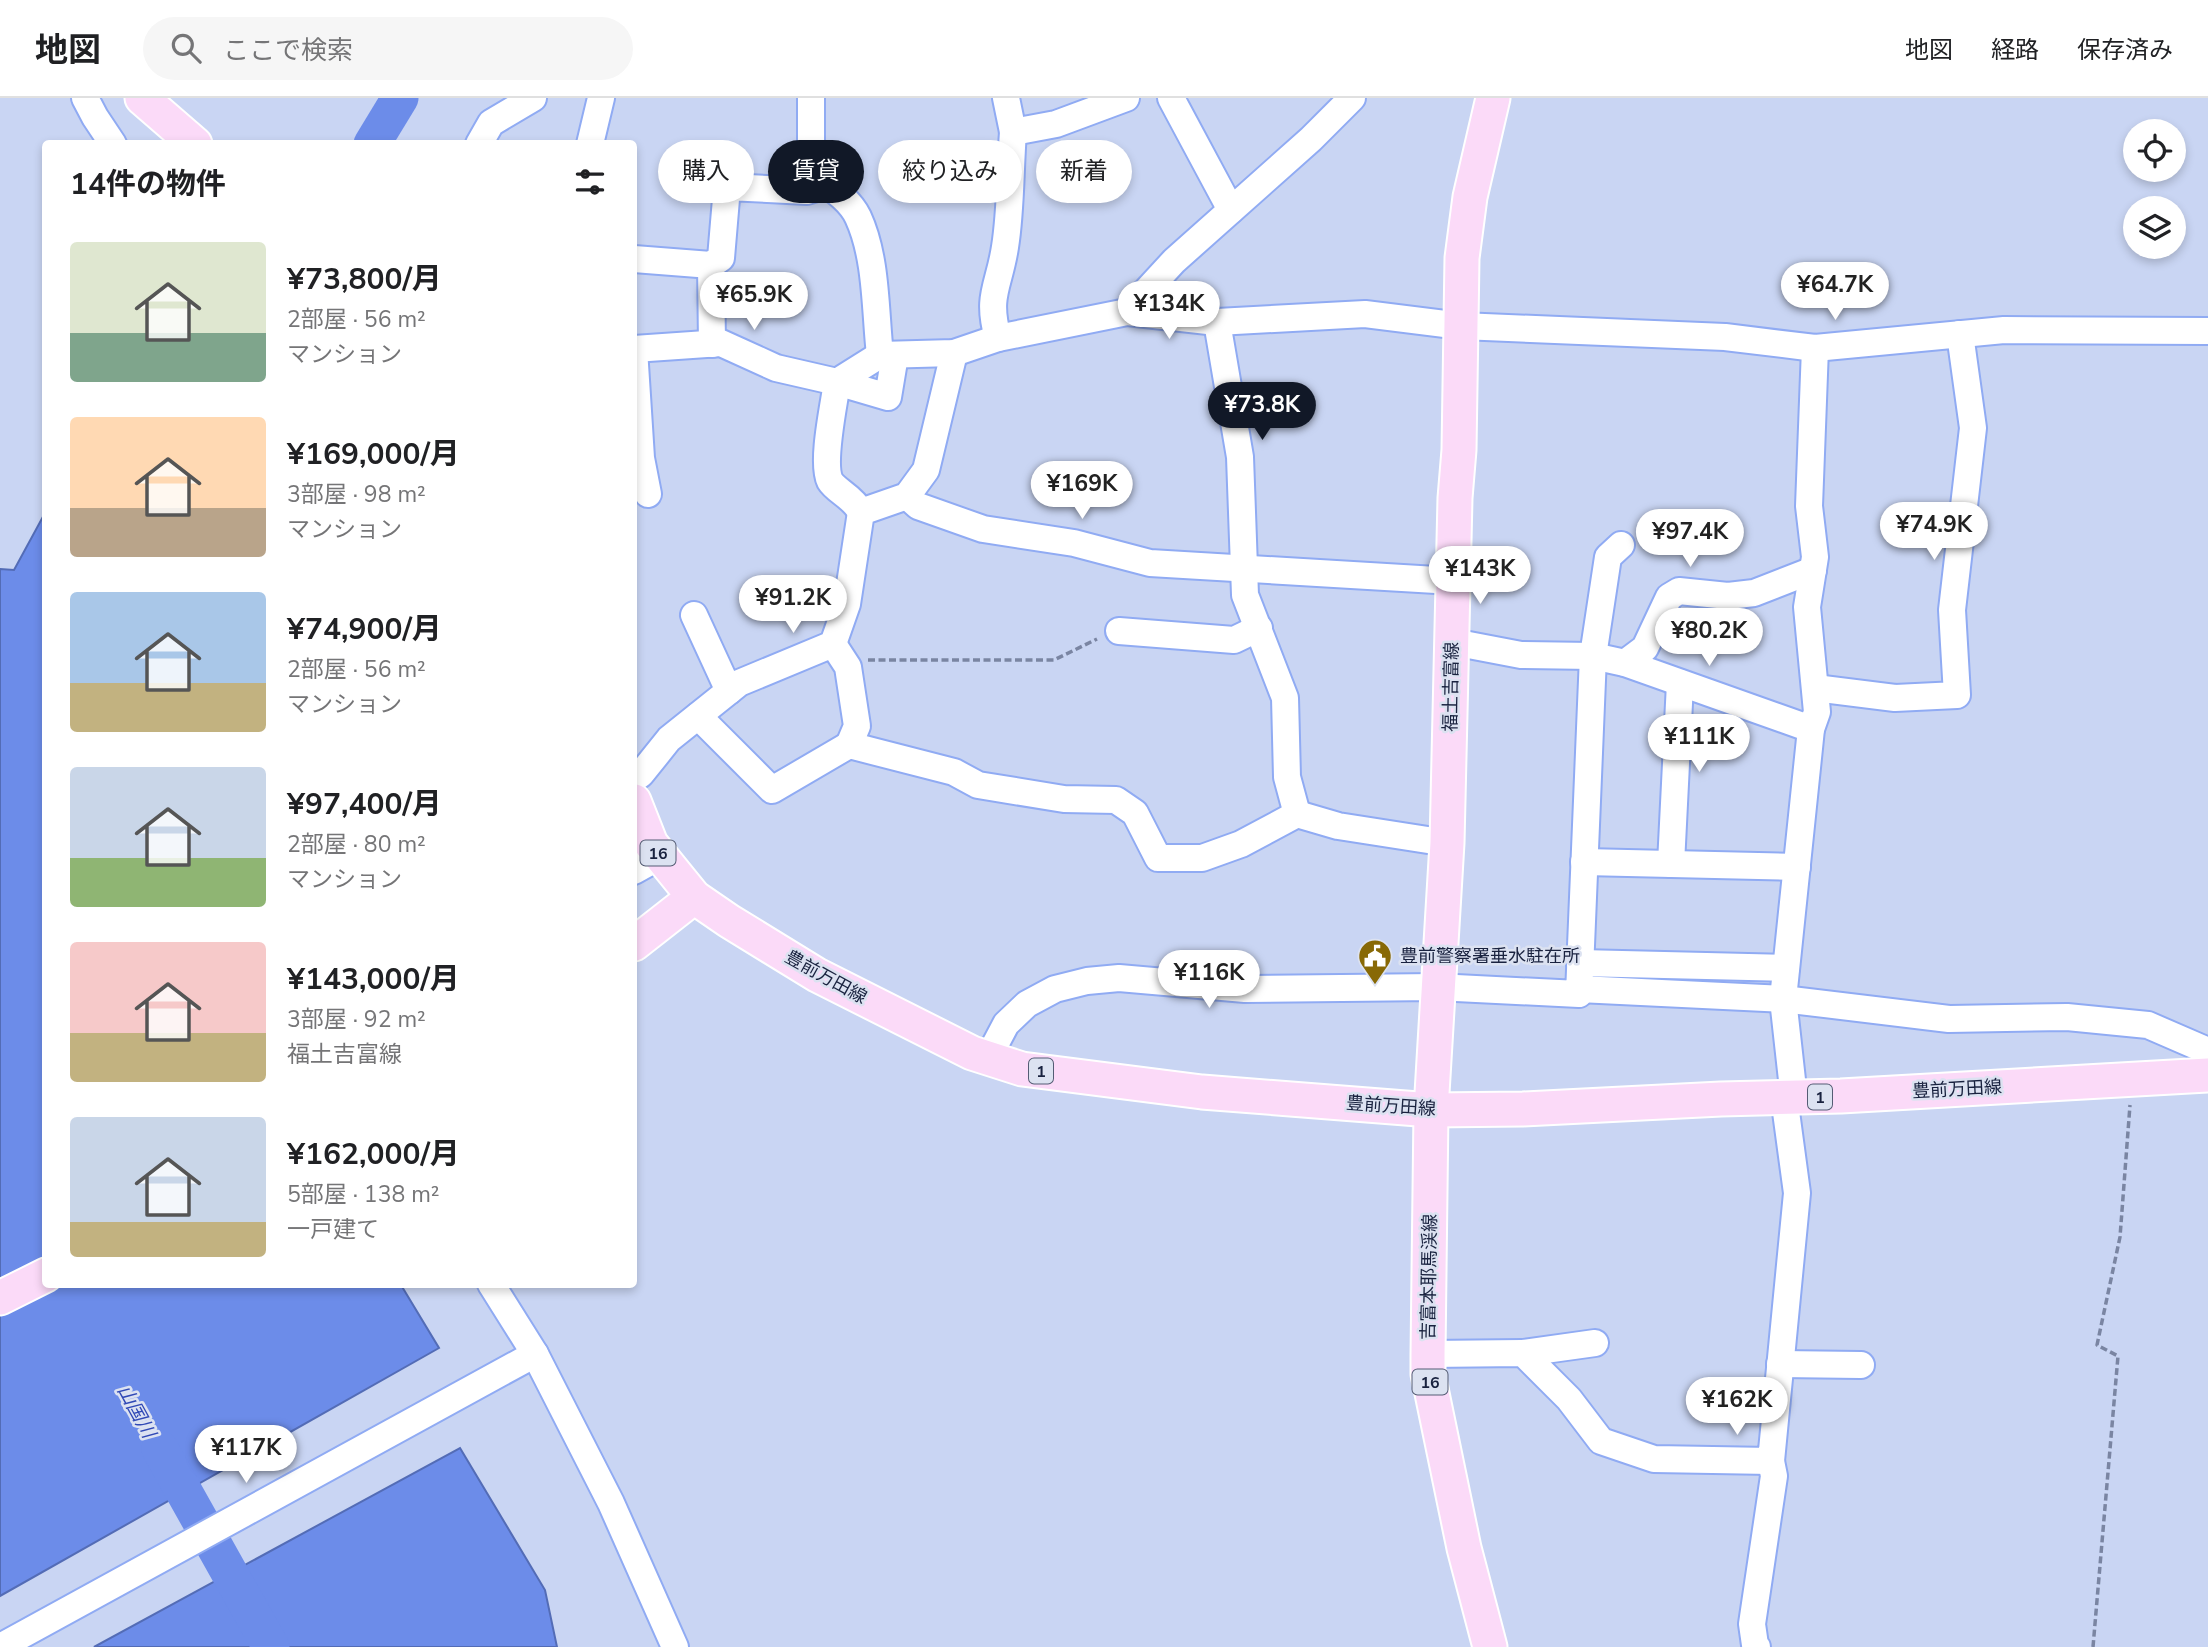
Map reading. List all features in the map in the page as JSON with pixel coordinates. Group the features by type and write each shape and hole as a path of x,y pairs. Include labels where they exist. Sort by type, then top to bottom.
{"main road":[{"path":"142,98 190,140"},
{"name":"福土吉富線","path":"1431,1110 1436,987 1447,843 1462,258 1470,197 1493,98"},
{"name":"16","path":"637,809 651,844 647,863 694,897"},
{"path":"637,942 694,897"},
{"name":"豊前万田線","path":"694,897 817,975 972,1053 1022,1069 1202,1092 1431,1110 1523,1109 1789,1098 2208,1075"},
{"name":"吉富本耶馬渓線","path":"1431,1110 1428,1374 1461,1535 1487,1644"},
{"path":"0,1298 42,1277"}],"street":[{"path":"85,98 111,140"},
{"path":"481,140 491,123 533,98"},
{"path":"591,140 601,98"},
{"path":"811,98 811,140"},
{"path":"998,338 992,316 993,292 1005,248 1013,132 1006,98"},
{"path":"1013,132 1056,124 1126,98"},
{"path":"1171,98 1231,211"},
{"path":"1126,312 1174,261 1311,139 1352,98"},
{"path":"637,259 711,265 721,258 727,187 768,189"},
{"path":"637,349 721,343 776,368 888,397 887,355 870,260 858,216 848,203"},
{"path":"711,265 712,344"},
{"path":"837,382 887,355 954,353 998,338 1126,312 1217,321 1365,314 1461,327 1725,337 1815,348 2004,330 2208,331"},
{"path":"1217,321 1240,457 1245,595 1285,698 1287,777 1297,814"},
{"path":"1815,688 1895,698 1958,695 1952,610 1973,428 1960,334"},
{"path":"1757,1647 1752,1623 1774,1476 1771,1461 1797,1192 1783,999 1811,729 1817,712 1807,607 1815,557 1809,506 1815,348"},
{"path":"861,512 907,496 926,470 954,353"},
{"path":"698,716 772,790 849,745 857,726 848,667 838,652 861,512 855,500 831,484 826,466 837,382"},
{"path":"637,404 640,458 648,494"},
{"path":"907,496 918,506 983,529 1074,543 1150,563 1454,581"},
{"path":"988,1058 1006,1024 1027,1004 1055,989 1087,981 1119,978 1245,989 1436,987 1579,994 1593,656 1608,557 1621,545"},
{"path":"1625,663 1645,648 1669,597 1679,591 1728,596 1754,593 1813,570"},
{"path":"694,615 729,691"},
{"path":"1119,631 1234,640 1259,628"},
{"path":"1453,642 1521,655 1593,656 1625,663 1811,729"},
{"path":"637,777 669,739 739,682 838,652"},
{"path":"1671,864 1680,683"},
{"path":"849,745 954,772 978,785 1064,799 1116,800 1135,813 1158,858 1202,858 1241,844 1297,814 1338,826 1447,843"},
{"path":"1584,862 1797,867"},
{"path":"1580,963 1786,968"},
{"path":"1579,989 1783,999 1948,1019 2067,1017 2148,1025 2208,1051"},
{"path":"493,1288 525,1359 611,1503 675,1647"},
{"path":"1428,1354 1522,1353 1595,1343"},
{"path":"1522,1353 1569,1398 1601,1441 1654,1460 1771,1461"},
{"path":"0,1647 525,1359"},
{"path":"1780,1364 1861,1365"}],"path":[{"path":"838,652 1054,660 1119,631"},
{"path":"2093,1647 2118,1356 2097,1345 2120,1237 2132,1080"}],"water":[{"path":"42,519 42,1288 403,1288 439,1348 0,1596 0,569 14,570"},
{"path":"460,1448 545,1590 557,1647 94,1647"}],"waterway":[{"path":"374,140 400,98"},
{"name":"山国川","path":"160,1449 271,1647"}],"place":[{"name":"豊前警察署垂水駐在所","path":"1375,986"}]}
